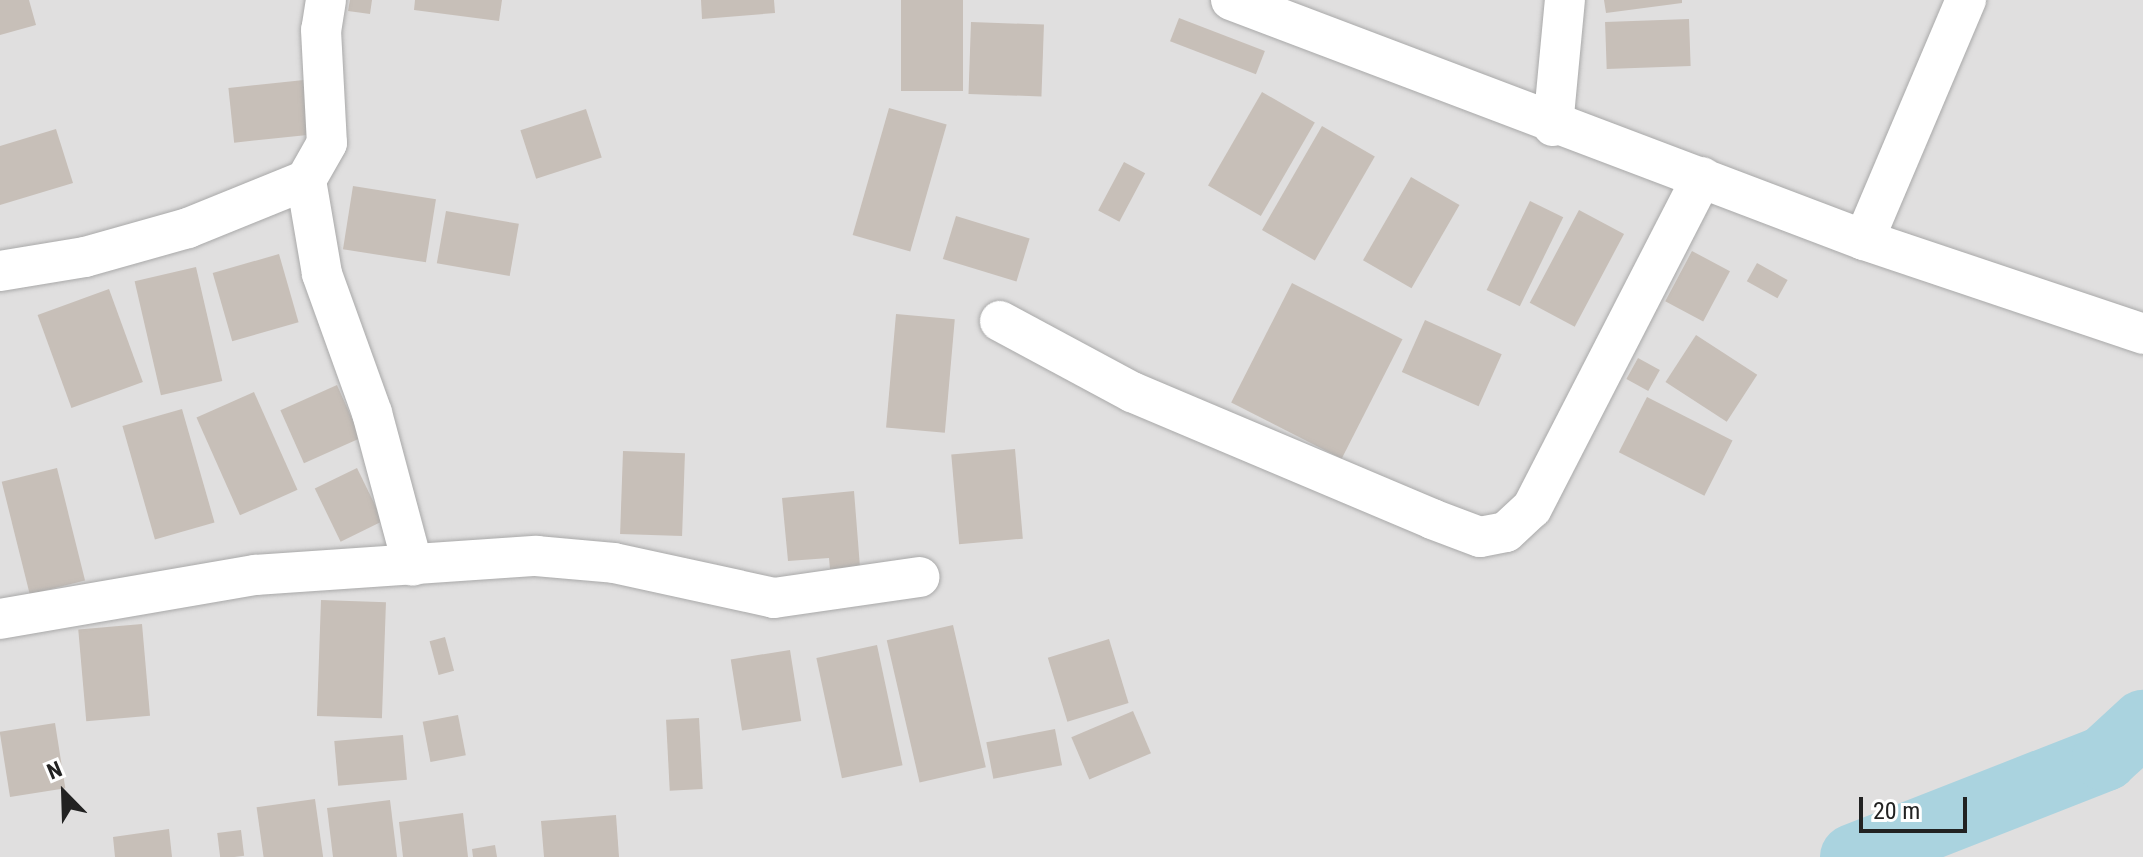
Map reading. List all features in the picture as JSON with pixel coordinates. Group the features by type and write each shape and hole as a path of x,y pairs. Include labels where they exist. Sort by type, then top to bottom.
{"street":[{"path":"0,271 85,257 188,228 306,180 327,143 321,30 326,0"},
{"path":"1231,0 1553,126 1702,177 1864,240 2143,334"},
{"path":"1553,126 1565,0"},
{"path":"1864,240 1966,0"},
{"path":"1000,321 1132,392 1432,519 1480,537 1506,532 1532,508 1702,177"},
{"path":"306,180 322,274 372,413 413,566"},
{"path":"0,619 255,575 552,558 614,563 774,598 919,577"}],"shaded area":[{"path":"0,0 2143,0 2143,857 0,857"}],"building":[{"path":"0,0 29,0 36,25 0,35"},
{"path":"350,0 372,0 370,14 348,11"},
{"path":"415,0 502,0 499,21 414,10"},
{"path":"701,0 774,0 775,13 702,19"},
{"path":"901,0 963,0 963,91 901,91"},
{"path":"1604,0 1682,0 1682,3 1606,13"},
{"path":"1179,18 1265,51 1256,74 1170,41"},
{"path":"1689,19 1691,66 1607,69 1605,22"},
{"path":"971,22 1044,25 1041,97 968,94"},
{"path":"304,80 310,135 234,143 228,88"},
{"path":"1262,92 1315,122 1261,216 1208,186"},
{"path":"889,108 947,125 910,251 853,235"},
{"path":"586,109 602,158 536,179 520,130"},
{"path":"1322,126 1375,156 1315,260 1262,230"},
{"path":"56,129 73,183 0,205 0,146"},
{"path":"1124,162 1145,173 1119,222 1098,211"},
{"path":"1411,177 1459,205 1411,288 1363,260"},
{"path":"353,186 436,199 426,262 343,249"},
{"path":"1530,201 1563,217 1520,306 1487,290"},
{"path":"1579,210 1624,234 1575,327 1530,303"},
{"path":"446,211 519,224 510,276 437,263"},
{"path":"956,216 1030,239 1016,282 943,259"},
{"path":"1692,251 1730,271 1703,322 1665,301"},
{"path":"279,254 299,322 232,341 213,273"},
{"path":"1757,263 1788,280 1777,298 1747,281"},
{"path":"196,267 222,381 161,395 135,281"},
{"path":"1292,283 1402,339 1342,459 1231,402"},
{"path":"109,289 143,382 71,408 38,315"},
{"path":"896,314 955,319 945,433 886,428"},
{"path":"1425,320 1502,354 1479,406 1402,372"},
{"path":"1696,335 1757,375 1727,422 1666,382"},
{"path":"1638,358 1660,370 1648,391 1626,379"},
{"path":"337,385 361,438 304,463 280,410"},
{"path":"254,392 298,490 240,515 196,418"},
{"path":"1647,397 1733,441 1704,496 1619,452"},
{"path":"182,409 215,522 155,540 122,426"},
{"path":"1015,449 1023,539 959,544 951,455"},
{"path":"623,451 685,453 682,536 620,534"},
{"path":"57,468 85,581 30,594 2,482"},
{"path":"357,468 383,521 341,542 315,489"},
{"path":"854,491 860,567 830,569 829,558 788,561 782,498"},
{"path":"321,600 386,602 382,718 317,716"},
{"path":"142,624 150,716 86,721 78,630"},
{"path":"953,625 986,767 920,783 887,640"},
{"path":"445,637 454,671 439,675 430,641"},
{"path":"1109,639 1129,703 1067,722 1048,658"},
{"path":"877,645 903,765 842,778 816,658"},
{"path":"790,650 801,721 742,730 731,659"},
{"path":"1133,711 1151,753 1089,780 1071,737"},
{"path":"458,715 466,755 430,762 423,722"},
{"path":"699,718 703,789 670,791 666,720"},
{"path":"55,723 65,788 10,797 0,732"},
{"path":"1055,729 1062,765 993,779 986,742"},
{"path":"403,735 407,780 338,786 334,741"},
{"path":"315,799 323,857 264,857 257,807"},
{"path":"390,800 397,857 333,857 327,808"},
{"path":"463,813 468,857 403,857 399,822"},
{"path":"616,815 619,857 544,857 541,821"},
{"path":"169,829 172,857 115,857 113,837"},
{"path":"241,830 244,856 220,857 217,833"},
{"path":"495,845 497,857 473,857 472,849"}],"waterway":[{"path":"1853,857 2105,758 2143,723"}]}
